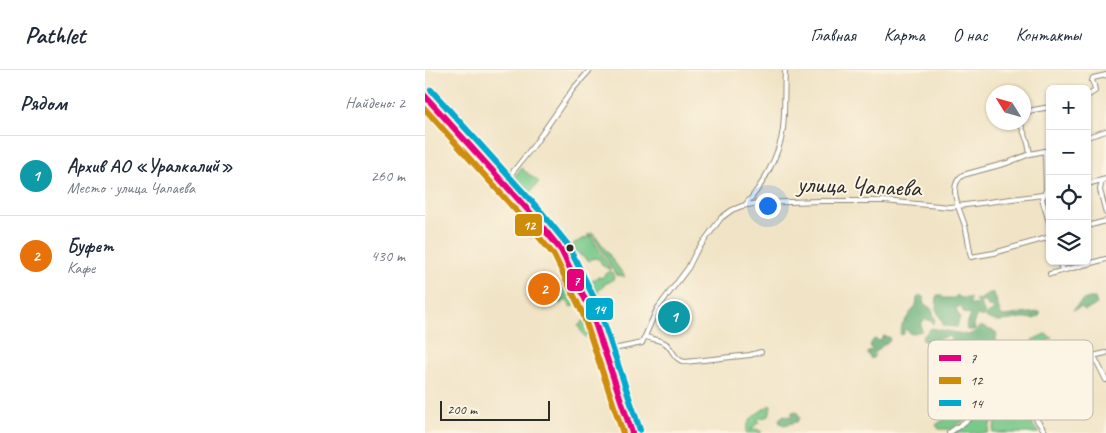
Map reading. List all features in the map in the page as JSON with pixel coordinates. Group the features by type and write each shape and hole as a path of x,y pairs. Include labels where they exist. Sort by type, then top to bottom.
{"highway":[{"path":"425,96 536,219 561,250 591,311 632,433"}],"street":[{"path":"504,183 589,70"},
{"path":"745,205 758,188 779,147 785,110 785,70"},
{"path":"1091,94 1095,91 1093,78 1106,74"},
{"path":"1031,111 1046,107"},
{"path":"1023,130 1030,154"},
{"path":"1091,136 1106,131"},
{"path":"1046,151 1030,154 1007,163 960,176 957,182 956,206 965,226 971,257 1046,239"},
{"path":"1046,175 1046,190 1042,200 1048,220"},
{"path":"1091,183 1104,179"},
{"path":"1104,179 1101,190 1106,213"},
{"name":"улица Чапаева","path":"646,337 657,309 688,268 696,252 721,218 732,210 745,205 777,202 884,201 950,207 1044,196"},
{"path":"1091,225 1106,221"},
{"path":"1050,274 1106,259"},
{"path":"1060,265 1062,270"},
{"path":"605,351 638,345 646,337 667,344 674,356 681,362 750,355 761,352"},
{"path":"1106,353 1094,356 1106,380"},
{"path":"949,433 968,420"},
{"path":"1036,420 1045,433"}],"green space":[{"path":"521,168 539,182 527,196 512,180"},
{"path":"493,175 533,220 528,226 534,234 531,239 529,237 531,234 528,236 523,231 527,226 520,218 522,215 488,176"},
{"path":"592,233 625,277 616,275 594,237 587,235"},
{"path":"587,237 592,238 611,270 603,266 599,259 593,258 589,261 573,250 571,251 573,249 571,245"},
{"path":"611,271 614,276 613,280 603,285 604,287 597,291 599,293 594,296 588,283 598,277 602,278"},
{"path":"562,285 575,293 574,297 579,298 578,304 571,307 566,300 560,304 546,290"},
{"path":"989,293 994,293 1003,316 1038,312 1040,312 1040,315 1033,319 1021,318 1002,321 989,319 985,316 994,310 992,307 989,308 986,302 976,302 975,300 981,299"},
{"path":"920,295 924,298 923,303 932,309 935,320 933,324 925,319 921,324 922,331 910,334 906,329 904,334 901,335 902,325 916,305 917,298"},
{"path":"937,295 941,295 943,298 954,298 957,295 961,298 970,298 970,304 980,303 985,314 982,317 978,315 975,318 975,330 967,330 966,326 971,315 964,313 962,308 957,307 956,310 960,317 957,327 944,326 936,309"},
{"path":"1095,298 1097,304 1085,310 1081,307 1073,310 1081,301"},
{"path":"583,321 589,321 593,325 595,332 589,338 585,337 578,326"},
{"path":"980,326 996,332 997,335 996,340 951,340 949,336 928,340 928,342 923,341 922,337 931,328 968,335 975,332"},
{"path":"1045,334 1052,338 1049,340 1032,340"},
{"path":"884,336 889,337 890,341 875,352 874,357 871,359 867,353 872,350 870,345 874,339 880,341"},
{"path":"770,405 769,416 757,419 759,422 750,430 756,429 761,431 761,433 746,433 751,419"},
{"path":"797,411 800,418 797,422 784,425 780,423 779,419 784,415 792,417 792,412"},
{"path":"943,420 965,420 951,429 939,429 936,425"},
{"path":"971,420 991,420 988,433 951,433"},
{"path":"995,420 1030,420 1040,433 993,433"}],"transit line":[{"name":"14","path":"431,90 542,213 568,245 599,308 640,430"},
{"name":"7","path":"425,96 536,219 561,250 591,311 632,433"},
{"name":"12","path":"425,109 554,255 583,314 623,433"}],"place":[{"name":"Буфет","path":"544,289"},
{"name":"Архив АО «Уралкалий»","path":"674,317"}]}
